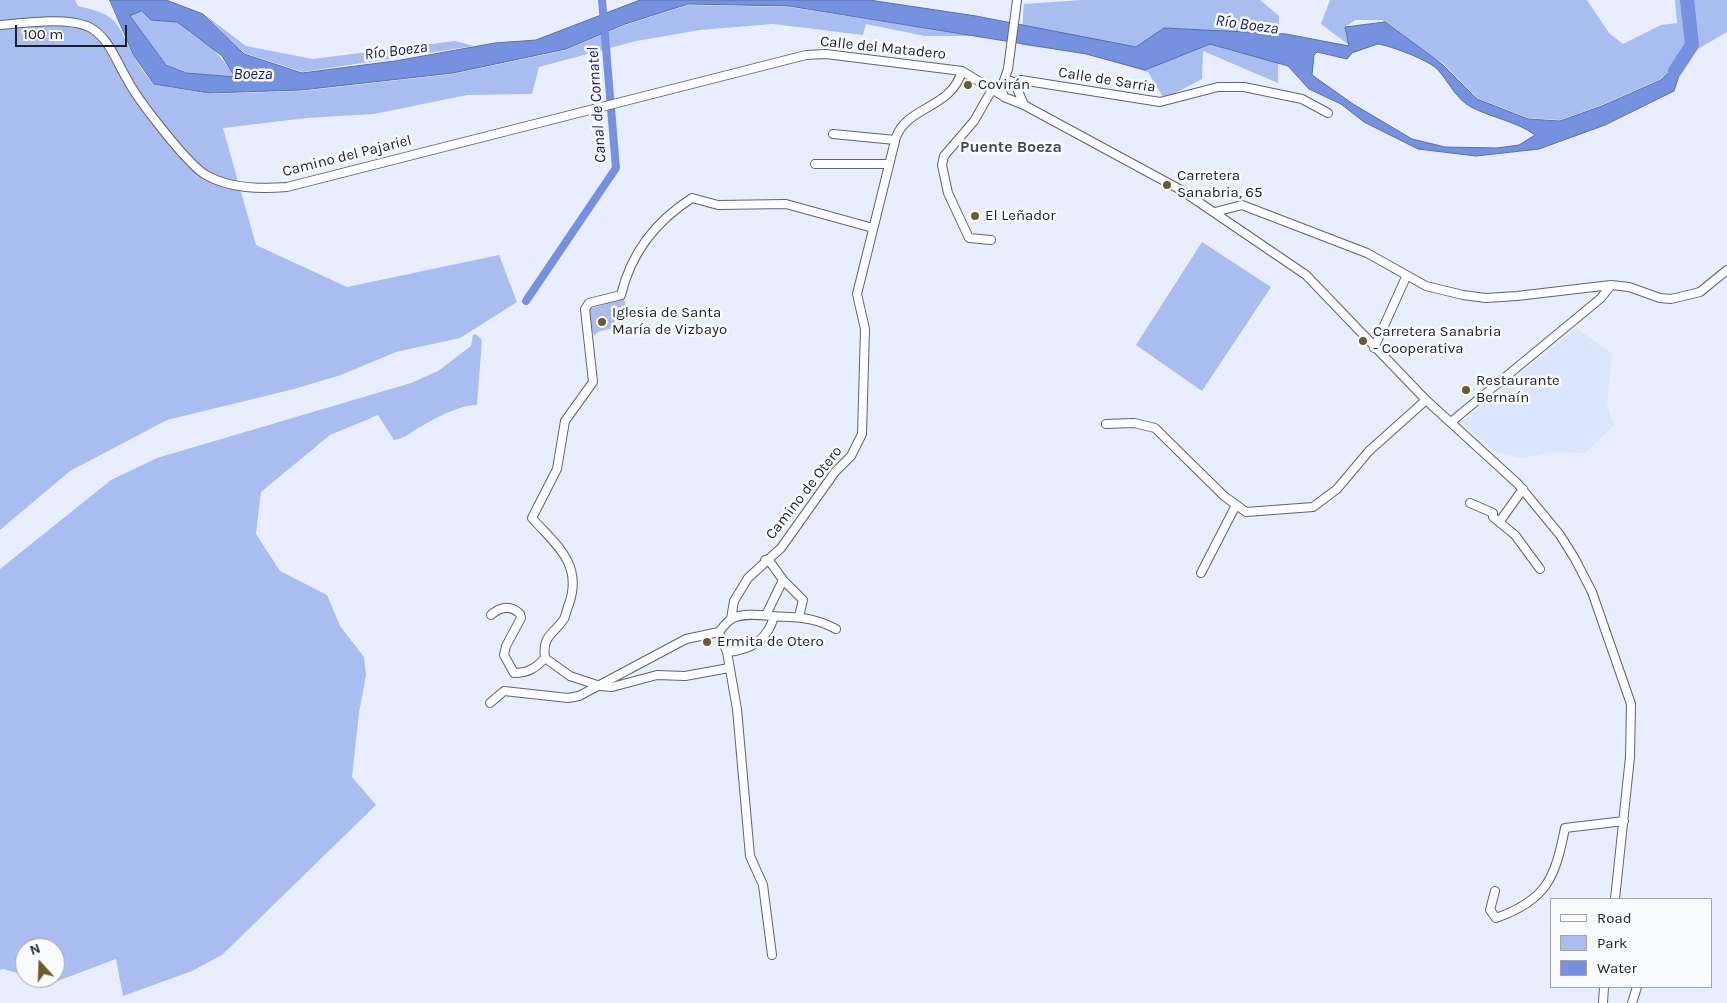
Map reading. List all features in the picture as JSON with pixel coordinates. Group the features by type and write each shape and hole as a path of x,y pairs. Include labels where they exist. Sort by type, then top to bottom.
{"street":[{"path":"1017,0 1008,70 1011,86 1024,105"},
{"name":"Camino del Pajariel","path":"0,24 73,22 92,30 106,41 129,84 170,138 205,175 232,185 265,189 287,187 766,64"},
{"name":"Calle del Matadero","path":"766,64 806,54 826,54 962,71 1007,98 1024,105 1181,190 1306,276 1426,400 1523,490 1555,529 1575,559 1592,592 1624,680 1632,720 1616,898"},
{"name":"Camino de Otero","path":"730,619 732,606 748,578 781,548 835,472 851,456 862,434 865,329 857,294 895,140 900,128 910,118 954,89 962,71"},
{"name":"Calle de Sarria","path":"1011,86 1026,81 1155,102 1218,87 1244,87 1302,99 1328,113"},
{"path":"990,240 970,238 948,193 942,164 944,156 974,121 993,88 1011,86"},
{"path":"1007,98 1011,86"},
{"path":"1007,98 1011,86"},
{"path":"833,134 895,140"},
{"path":"815,164 889,164"},
{"path":"491,615 504,608 514,608 520,614 521,618 506,646 504,655 514,673 523,673 536,667 545,658 545,642 550,633 564,618 573,593 574,575 568,559 532,518 557,469 565,421 593,382 585,309 589,303 621,295 641,245 671,211 692,198 718,205 786,204 873,228"},
{"path":"1215,212 1235,205 1242,205 1367,253 1406,277 1436,290 1486,298 1611,285 1629,287 1660,298 1671,299 1700,292 1727,270"},
{"path":"1374,348 1406,277"},
{"path":"1451,422 1601,298 1611,285"},
{"path":"1106,424 1134,423 1155,428 1224,496 1246,512 1313,507 1337,489 1369,451 1426,400"},
{"path":"1500,521 1523,490"},
{"path":"1470,503 1493,512 1493,517 1515,535 1540,569"},
{"path":"1202,573 1236,505"},
{"path":"766,560 803,600 799,616"},
{"path":"727,652 734,651 766,637 771,629 783,580"},
{"path":"490,702 504,691 568,698 600,686 686,639 719,632 730,619 740,616 799,616 821,621 836,629"},
{"path":"719,632 727,652 737,709 750,856 763,885 772,955"},
{"path":"545,658 570,676 600,686 625,685 657,675 685,676 729,668"},
{"path":"1495,891 1490,910 1496,918 1519,910 1536,899 1557,866 1565,828 1624,821"},
{"path":"1602,1003 1604,988"},
{"path":"1632,1003 1637,988"}],"shaded area":[{"path":"1576,328 1612,353 1607,404 1614,425 1585,453 1552,452 1523,458 1494,452 1462,422"}],"green space":[{"path":"0,0 75,0 78,6 101,13 114,21 137,62 153,84 209,94 302,91 453,74 566,50 625,25 688,5 789,7 976,36 925,36 866,24 863,35 773,24 700,30 636,41 539,67 532,94 467,95 374,114 307,118 223,128 256,245 347,287 499,255 517,302 460,338 396,352 341,375 294,389 167,420 70,471 0,530"},
{"path":"1082,0 1260,0 1279,16 1278,83 1203,51 1202,79 1164,99 1148,72 1084,53 1021,45 1024,4"},
{"path":"1330,0 1587,0 1609,33 1623,44 1661,25 1677,23 1675,0 1727,0 1727,32 1684,57 1661,79 1602,105 1560,120 1528,118 1477,98 1443,63 1385,31 1383,20 1355,20 1345,27 1349,45 1321,24"},
{"path":"142,11 176,22 201,37 224,61 235,77 186,73 166,64 129,15"},
{"path":"205,15 246,46 313,59 455,41 474,46 303,72 244,53"},
{"path":"1202,242 1271,287 1202,391 1136,345"},
{"path":"624,298 628,317 614,319 616,327 598,332 594,336 586,310"},
{"path":"476,334 482,340 477,405 449,412 394,440 378,415 330,435 261,492 256,534 280,571 327,595 340,626 364,657 366,675 359,713 352,777 376,805 222,955 192,971 123,996 116,959 65,978 65,938 15,938 15,972 0,970 0,569 111,480 157,458 411,383 438,371 471,346 473,335"}],"water":[{"name":"Boeza","path":"110,0 166,0 203,14 244,54 302,73 395,61 495,43 536,40 640,0 869,0 976,16 1136,47 1164,28 1286,34 1349,46 1345,27 1385,22 1442,64 1477,99 1528,119 1560,121 1602,106 1661,80 1685,57 1674,91 1605,125 1539,149 1476,156 1418,149 1364,122 1341,104 1309,89 1288,66 1210,44 1145,70 1086,54 789,6 688,4 625,24 566,49 453,73 301,90 209,93 154,84 134,56","holes":["142,11 151,20 177,22 187,29 222,56 235,77 186,73 166,65 130,16","1378,44 1400,50 1427,62 1438,70 1466,104 1479,111 1520,126 1535,135 1519,145 1497,148 1445,147 1412,139 1353,104 1312,75 1314,55 1317,52 1347,59 1352,53"]}],"waterway":[{"name":"Canal de Cornatel","path":"526,301 616,168 602,0"},
{"name":"Río Boeza","path":"1675,71 1692,45 1687,0"}],"place":[{"name":"Covirán","path":"968,85"},
{"name":"Carretera Sanabria, 65","path":"1167,185"},
{"name":"El Leñador","path":"975,216"},
{"name":"Iglesia de Santa María de Vizbayo","path":"602,322"},
{"name":"Carretera Sanabria - Cooperativa","path":"1363,341"},
{"name":"Restaurante Bernaín","path":"1466,390"},
{"name":"Ermita de Otero","path":"707,642"}],"district":[{"name":"Puente Boeza","path":"1011,147"}]}
